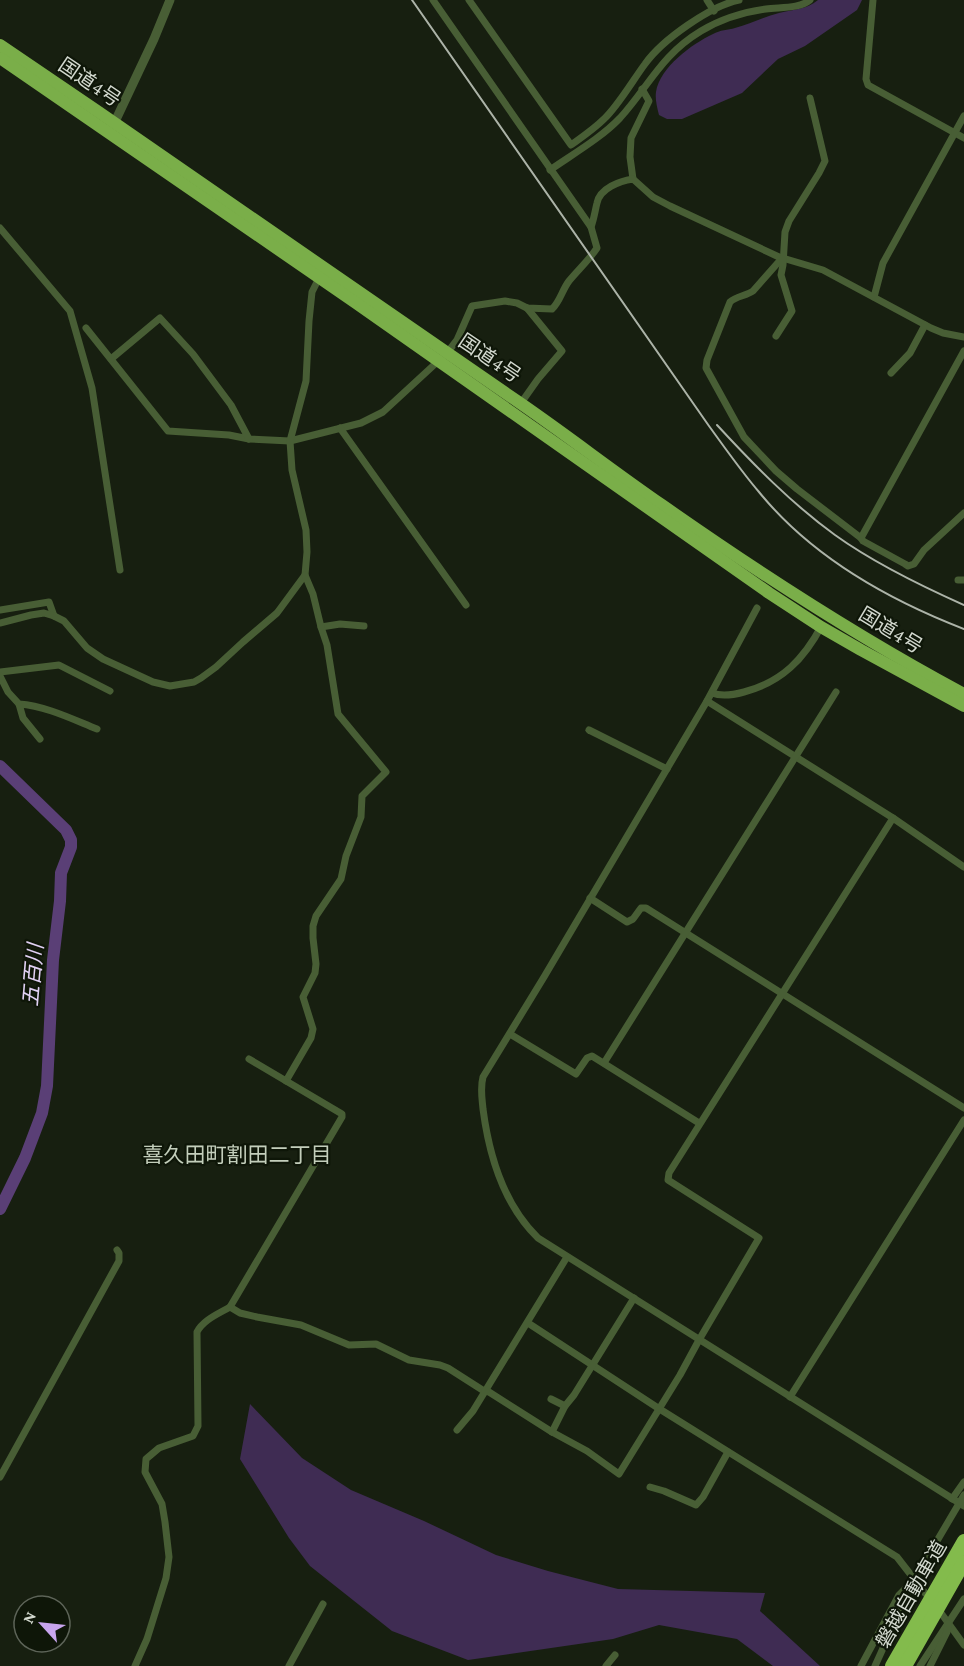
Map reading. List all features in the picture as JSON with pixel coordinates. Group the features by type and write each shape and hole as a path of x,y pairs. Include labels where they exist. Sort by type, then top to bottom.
{"highway":[{"name":"国道4号","path":"0,45 319,278 443,357 521,403 661,505 775,582 908,663 964,694"},
{"name":"国道4号","path":"0,58 112,128 443,357 709,552 821,627 964,706"},
{"name":"磐越自動車道","path":"892,1666 964,1540"},
{"name":"磐越自動車道","path":"905,1666 964,1562"}],"street":[{"path":"112,128 170,0"},
{"path":"86,328 168,431 290,441 361,423 382,412 443,357 457,340 472,306 505,301 527,308 552,309 562,290 597,248 591,227 433,0"},
{"path":"470,0 573,149"},
{"path":"707,0 714,11"},
{"path":"573,149 611,127 673,52 702,30 729,18 765,9 798,6 810,0"},
{"path":"873,0 866,79 868,85 964,138"},
{"path":"550,170 605,118 658,48 687,25 732,1"},
{"path":"642,89 649,101 631,138 630,157 633,179 653,197 783,257 823,270 943,333 964,337"},
{"path":"776,336 792,310 782,281 781,270 785,232 789,221 825,161 810,98"},
{"path":"874,297 883,263 964,116"},
{"path":"591,227 601,194 617,183 633,179"},
{"path":"0,228 70,311 92,388 120,570"},
{"path":"783,257 753,291 734,298 730,302 707,360 706,368 744,437 776,471 797,489 863,541 905,564 914,564 924,550 964,513"},
{"path":"286,1081 311,1038 313,1029 303,997 315,974 312,931 316,916 341,879 346,856 361,817 362,796 386,772 338,714 327,645 313,594 305,575 306,530 292,470 290,441 306,381 312,292 319,278"},
{"path":"521,403 562,351 527,308"},
{"path":"111,359 160,318 192,354 231,405 249,439"},
{"path":"891,373 910,353 926,325"},
{"path":"861,538 964,351"},
{"path":"340,428 466,605"},
{"path":"0,623 44,613 54,616 64,621 87,648 112,664 163,685 183,684 201,678 216,667 277,613 305,575"},
{"path":"0,610 49,602 54,616"},
{"path":"758,608 712,693 483,1077 481,1086 485,1122 494,1163 511,1200 525,1224 538,1239 958,1502"},
{"path":"712,693 735,695 770,683 782,675 807,650 828,615"},
{"path":"321,627 340,624 364,626"},
{"path":"40,739 23,718 19,704 8,692 0,674 59,665 110,691"},
{"path":"604,1063 836,692"},
{"path":"707,701 893,818 964,867"},
{"path":"19,704 58,714 97,729"},
{"path":"589,730 667,769"},
{"path":"230,1307 240,1313 302,1325 349,1345 376,1344 409,1360 448,1368 484,1392 489,1392 587,1451 619,1474 680,1375 759,1238 668,1180 669,1173 893,818"},
{"path":"590,898 627,922 633,919 640,908 646,908 964,1108"},
{"path":"510,1034 576,1074 589,1056 592,1056 699,1123"},
{"path":"135,1666 147,1639 166,1578 169,1557 162,1504 145,1472 147,1456 159,1448 192,1436 197,1431 197,1332 205,1322 230,1307 342,1117 342,1114 249,1059"},
{"path":"790,1397 964,1120"},
{"path":"0,1477 118,1261 117,1250"},
{"path":"457,1430 473,1412 567,1257"},
{"path":"552,1432 565,1407 634,1298"},
{"path":"528,1323 658,1408 897,1557 925,1593"},
{"path":"551,1399 565,1407"},
{"path":"650,1487 696,1505 703,1497 728,1452"},
{"path":"958,1502 964,1482"},
{"path":"875,1666 914,1580 964,1495"},
{"path":"861,1666 899,1594 914,1580"},
{"path":"920,1666 964,1599"},
{"path":"291,1665 323,1604"},
{"path":"941,1613 964,1645"},
{"path":"930,1666 947,1632 948,1622"},
{"path":"606,1666 615,1655"}],"shaded area":[{"path":"818,0 862,0 857,10 805,46 778,59 742,93 682,119 667,119 659,115 656,92 659,83 670,65 687,50 716,33 804,7"},
{"path":"250,1404 302,1458 351,1490 496,1555 618,1589 765,1593 760,1611 820,1666 773,1666 737,1639 659,1625 613,1639 468,1660 392,1631 310,1566 289,1538 240,1459"}],"waterway":[{"name":"五百川","path":"0,766 66,830 71,840 71,847 61,873 53,960 47,1086 42,1113 25,1158 0,1209"}],"railway":[{"path":"412,0 709,426 759,492 802,536 853,574 908,604 964,629"},
{"path":"717,425 773,483 835,535 897,573 964,605"}],"district":[{"name":"喜久田町割田二丁目","path":"237,1155"}]}
